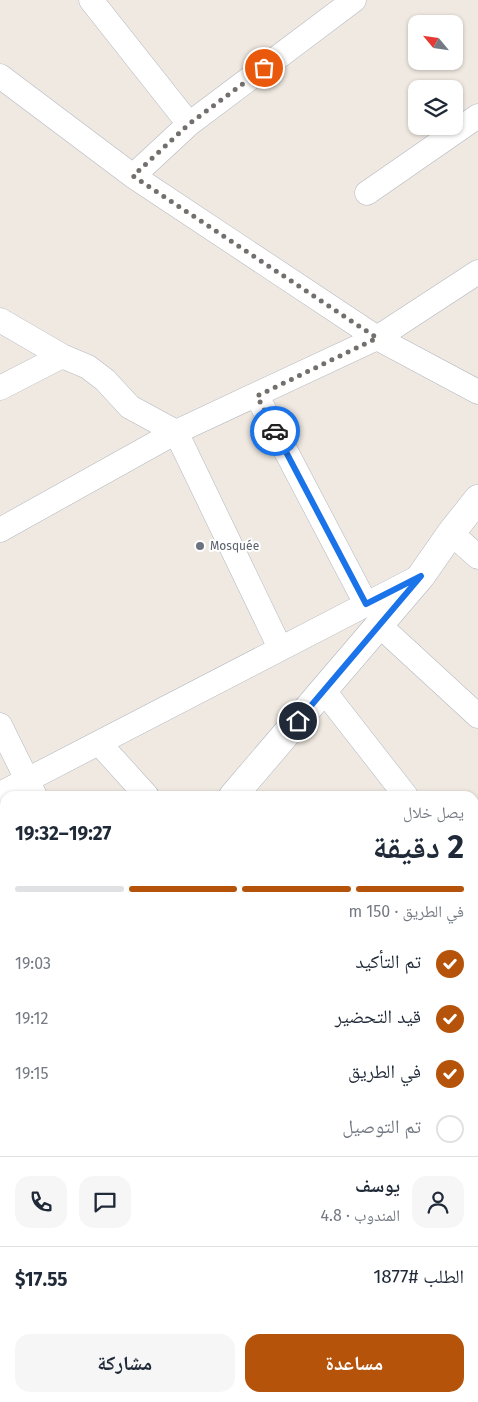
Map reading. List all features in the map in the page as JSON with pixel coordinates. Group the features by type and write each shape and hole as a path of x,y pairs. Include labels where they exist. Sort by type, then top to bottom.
{"main road":[{"path":"237,791 324,691 372,614 421,576 478,499"}],"street":[{"path":"91,0 189,124"},
{"path":"133,176 189,124 354,0"},
{"path":"0,76 133,176 377,338 478,392"},
{"path":"367,193 478,116"},
{"path":"0,530 176,432 257,396 377,338 478,272"},
{"path":"0,320 62,356 88,368 105,380 130,407 176,432 280,648"},
{"path":"0,388 62,356"},
{"path":"257,396 372,614 478,716"},
{"path":"451,533 478,557"},
{"path":"16,791 31,788 99,743 280,648 372,614"},
{"path":"324,691 402,791"},
{"path":"0,725 31,788"},
{"path":"99,743 142,791"}],"way so far":[{"path":"264,68 189,124 133,176 377,338 257,396 275,431"}],"place":[{"name":"Mosquée","path":"200,546"}],"route":[{"path":"275,431 366,604 421,576 378,624 298,721"}]}
